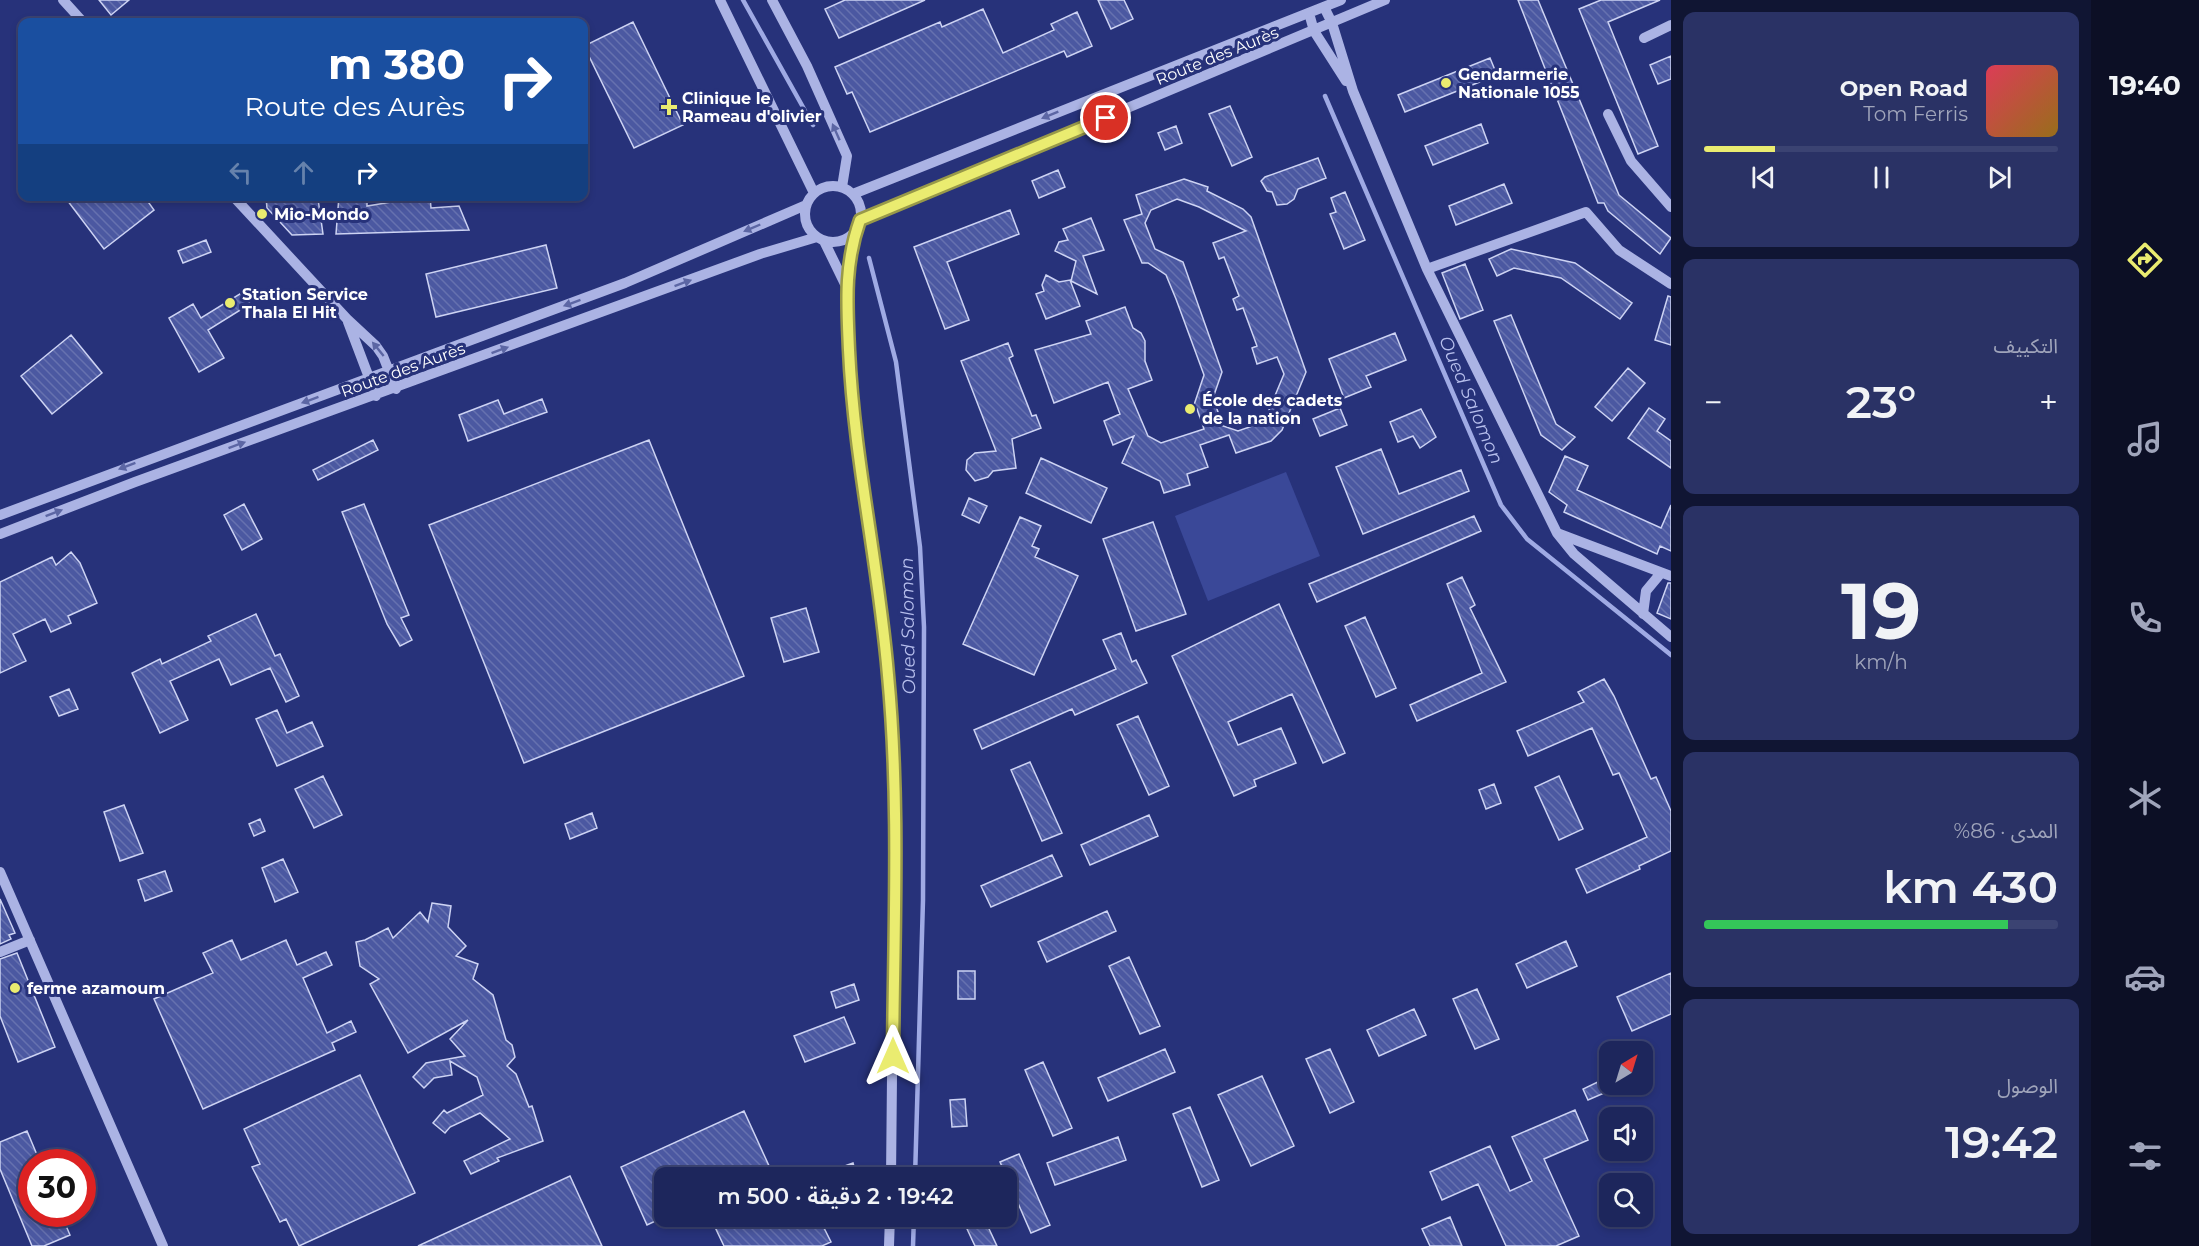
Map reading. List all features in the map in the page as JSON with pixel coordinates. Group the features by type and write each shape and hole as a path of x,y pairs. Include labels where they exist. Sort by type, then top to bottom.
{"street":[{"path":"63,0 79,18"},
{"path":"720,0 814,193"},
{"path":"772,0 807,66 847,156 842,188"},
{"name":"Route des Aurès","path":"853,194 1341,0"},
{"name":"Route des Aurès","path":"859,224 1385,0"},
{"path":"1324,7 1332,23 1356,97 1427,269 1557,533 1574,554 1671,637"},
{"path":"1309,13 1314,30 1356,97"},
{"path":"1644,38 1671,25"},
{"path":"1608,114 1631,161 1671,207"},
{"path":"846,284 821,239 807,223 806,205 814,193 828,186 842,188 853,194 858,201 859,224 846,284 854,412 883,624 893,732 896,814 891,1167"},
{"path":"238,201 347,319 380,351 396,389"},
{"name":"Route des Aurès","path":"0,515 130,464 369,379 625,283 806,205"},
{"path":"1427,269 1586,212 1619,250 1669,279"},
{"path":"821,239 840,241 847,238 859,224"},
{"name":"Route des Aurès","path":"0,534 135,482 396,389 760,254 821,239"},
{"path":"347,319 376,396"},
{"path":"1557,533 1666,575"},
{"path":"1643,614 1646,591 1666,575"},
{"path":"0,872 162,1246"},
{"path":"0,952 30,940"},
{"path":"889,1246 890,1227"}],"shaded area":[{"path":"1286,472 1320,556 1208,601 1175,516"}],"building":[{"path":"99,0 129,0 111,15"},
{"path":"845,0 925,0 839,38 825,9"},
{"path":"1098,0 1124,0 1133,19 1111,29"},
{"path":"1518,0 1538,0 1619,195 1671,238 1660,254 1608,211 1604,203 1598,203"},
{"path":"1601,0 1660,0 1608,22 1658,146 1638,154 1579,9"},
{"path":"983,9 1003,53 1054,30 1051,24 1077,12 1092,46 1067,57 1064,51 870,132 852,92 847,94 835,67 940,22 942,27"},
{"path":"633,22 683,125 634,148 588,54 588,44"},
{"path":"1671,56 1671,79 1658,84 1650,65"},
{"path":"1490,58 1497,75 1405,112 1398,95"},
{"path":"1230,106 1252,157 1232,166 1209,114"},
{"path":"1481,124 1488,143 1433,165 1425,146"},
{"path":"1176,126 1182,143 1165,150 1158,133"},
{"path":"1318,158 1326,178 1298,189 1294,199 1287,204 1277,205 1272,192 1267,191 1261,181 1265,177"},
{"path":"1058,170 1065,187 1039,198 1032,181"},
{"path":"1184,179 1208,187 1207,191 1243,209 1251,217 1306,372 1282,430 1271,441 1236,453 1229,435 1200,445 1208,467 1187,474 1190,485 1164,493 1160,481 1122,463 1134,436 1113,445 1104,421 1120,414 1108,382 1054,403 1035,350 1091,334 1086,321 1125,307 1133,328 1141,333 1145,341 1145,361 1152,380 1128,389 1148,436 1161,443 1204,429 1197,409 1193,408 1204,375 1176,299 1166,275 1148,263 1142,263 1124,220 1142,214 1136,195","holes":["1177,199 1199,207 1246,231 1213,243 1219,259 1224,257 1239,296 1233,299 1237,310 1243,308 1257,346 1252,348 1257,364 1277,357 1284,374 1264,422 1238,431 1223,426 1213,398 1222,372 1183,262 1155,249 1145,223 1151,210"]},
{"path":"1504,184 1512,203 1456,225 1449,206"},
{"path":"1345,192 1365,240 1344,249 1330,214 1336,212 1331,198"},
{"path":"68,201 148,201 154,210 104,249"},
{"path":"266,201 318,201 323,234 292,235 267,208"},
{"path":"339,201 367,201 367,206 398,201 430,201 431,208 459,206 469,230 336,234"},
{"path":"1010,210 1019,234 947,262 969,320 945,329 914,247"},
{"path":"1091,218 1104,250 1083,256 1097,294 1071,281 1076,261 1055,251 1059,242 1068,240 1063,229"},
{"path":"206,240 211,252 183,263 178,251"},
{"path":"546,245 557,288 436,317 426,274"},
{"path":"1511,249 1575,263 1632,303 1620,319 1561,278 1514,268 1497,276 1489,259"},
{"path":"1465,264 1483,310 1460,319 1442,273"},
{"path":"1046,275 1059,282 1070,280 1080,306 1046,319 1036,294 1044,291 1042,285"},
{"path":"243,292 250,304 208,330 224,358 199,372 169,318 193,304 201,318"},
{"path":"1668,296 1671,297 1671,345 1655,340"},
{"path":"1511,315 1556,424 1575,437 1562,450 1541,435 1494,321"},
{"path":"1395,333 1406,360 1366,376 1371,387 1344,398 1329,359"},
{"path":"71,335 102,373 52,414 21,376"},
{"path":"1008,343 1013,356 1009,358 1032,416 1036,415 1041,428 1012,439 1016,468 993,471 988,477 975,481 966,470 967,460 975,453 996,451 961,361"},
{"path":"1628,368 1645,383 1612,421 1595,407"},
{"path":"542,399 547,412 468,441 459,415 498,400 504,414"},
{"path":"1340,408 1347,425 1320,436 1313,419"},
{"path":"1649,408 1665,419 1657,431 1671,441 1671,468 1628,438"},
{"path":"1421,409 1436,437 1420,448 1413,436 1398,442 1390,422"},
{"path":"373,440 378,450 318,480 313,470"},
{"path":"649,440 744,676 524,763 429,525"},
{"path":"1381,449 1399,494 1461,470 1469,491 1363,534 1336,467"},
{"path":"1565,456 1588,466 1577,490 1661,528 1671,505 1671,551 1660,546 1657,554 1564,512 1567,505 1549,492"},
{"path":"1041,458 1107,488 1091,523 1026,493"},
{"path":"969,498 987,506 979,523 962,515"},
{"path":"244,504 262,539 242,550 224,515"},
{"path":"364,504 409,615 401,618 412,640 400,646 387,624 342,512"},
{"path":"1474,516 1481,531 1317,602 1309,584"},
{"path":"1020,517 1041,526 1032,546 1039,549 1035,557 1078,576 1034,675 963,644"},
{"path":"1153,522 1186,614 1136,631 1103,539"},
{"path":"71,552 80,563 97,603 68,616 71,623 51,632 45,619 13,634 26,661 0,673 0,582 52,557 56,565"},
{"path":"1462,577 1475,605 1470,608 1506,682 1417,721 1410,705 1482,673 1447,584"},
{"path":"1668,583 1671,583 1671,619 1657,613"},
{"path":"1279,604 1345,753 1323,763 1292,694 1228,722 1238,745 1281,728 1296,763 1254,780 1256,786 1234,796 1172,656"},
{"path":"806,608 819,652 784,662 771,618"},
{"path":"256,614 275,656 280,654 299,696 286,702 270,668 231,685 219,659 170,681 188,720 160,733 132,673 160,659 162,664 211,641 208,636"},
{"path":"1365,617 1396,688 1376,697 1345,626"},
{"path":"1121,633 1132,662 1136,660 1147,683 1075,715 1072,709 982,749 974,730 1116,669 1103,640"},
{"path":"1604,679 1614,696 1651,779 1656,777 1671,811 1671,851 1639,866 1640,869 1587,893 1576,869 1647,837 1619,773 1613,775 1592,728 1528,756 1517,731 1584,702 1578,692"},
{"path":"69,689 78,709 59,716 50,697"},
{"path":"277,710 287,733 312,722 323,746 277,766 256,719"},
{"path":"1138,716 1169,786 1149,795 1117,725"},
{"path":"1030,762 1062,833 1042,841 1011,770"},
{"path":"323,776 342,815 314,828 295,789"},
{"path":"1559,776 1583,829 1559,840 1535,787"},
{"path":"1494,784 1501,803 1486,809 1479,790"},
{"path":"124,805 143,853 120,861 104,812"},
{"path":"592,813 597,828 570,839 565,824"},
{"path":"1149,815 1158,836 1090,865 1081,845"},
{"path":"260,819 265,831 254,836 249,824"},
{"path":"1052,855 1062,876 991,907 981,886"},
{"path":"283,859 298,892 275,902 262,868"},
{"path":"165,871 172,891 145,901 138,880"},
{"path":"0,899 15,933 9,935 11,939 0,944"},
{"path":"432,903 451,906 448,927 466,946 456,956 478,964 473,979 493,995 506,1040 512,1045 515,1057 507,1066 516,1074 529,1107 532,1106 543,1141 497,1158 499,1161 471,1174 464,1161 510,1139 480,1113 450,1127 445,1133 433,1123 444,1110 447,1113 483,1095 477,1077 450,1061 452,1075 434,1078 424,1088 413,1077 426,1063 465,1056 450,1039 468,1020 408,1053 370,984 379,979 360,966 356,942 388,928 393,938 420,912 428,922"},
{"path":"1107,911 1116,931 1047,962 1038,942"},
{"path":"232,940 241,960 286,940 297,965 326,952 332,965 303,978 327,1033 351,1021 356,1032 332,1043 335,1050 203,1109 154,999 213,973 203,953"},
{"path":"1566,941 1577,966 1527,988 1516,964"},
{"name":"ferme azamoum","path":"17,953 55,1047 18,1062 0,1016 0,959"},
{"path":"1129,957 1160,1026 1140,1034 1109,966"},
{"path":"958,971 975,971 975,999 958,999"},
{"path":"1671,973 1671,1014 1632,1031 1617,997"},
{"path":"854,984 859,1000 836,1008 831,992"},
{"path":"1477,989 1499,1039 1475,1049 1453,999"},
{"path":"1414,1009 1426,1035 1379,1056 1367,1030"},
{"path":"844,1017 855,1043 805,1062 794,1036"},
{"path":"1165,1049 1175,1072 1108,1101 1098,1078"},
{"path":"1330,1049 1354,1102 1330,1113 1306,1059"},
{"path":"1043,1062 1072,1128 1053,1136 1025,1070"},
{"path":"360,1075 415,1193 299,1246 286,1219 280,1222 252,1167 260,1164 244,1129"},
{"path":"1262,1076 1294,1146 1251,1166 1218,1095"},
{"path":"1599,1081 1600,1095 1588,1100 1583,1089"},
{"path":"965,1099 967,1126 952,1127 950,1100"},
{"path":"1190,1107 1219,1180 1202,1187 1173,1114"},
{"path":"1575,1110 1588,1140 1544,1159 1579,1236 1556,1246 1506,1246 1478,1184 1442,1200 1430,1172 1490,1146 1510,1191 1532,1181 1512,1137"},
{"path":"744,1111 770,1167 654,1167 654,1222 647,1225 621,1167"},
{"path":"27,1131 35,1149 18,1149 18,1212 0,1169 0,1142"},
{"path":"1118,1137 1126,1160 1055,1185 1047,1163"},
{"path":"1019,1154 1050,1225 1031,1233 1017,1201 1017,1167 1002,1167 1000,1162"},
{"path":"853,1163 854,1167 842,1167"},
{"path":"570,1176 602,1246 418,1246"},
{"path":"1450,1217 1462,1246 1430,1246 1422,1229"},
{"path":"24,1227 67,1227 70,1235 44,1246 32,1246"},
{"path":"715,1227 824,1227 831,1242 822,1246 724,1246"},
{"path":"966,1227 988,1227 997,1246 975,1246"}],"waterway":[{"name":"Oued Salomon","path":"743,0 813,125"},
{"name":"Oued Salomon","path":"1325,96 1501,505 1527,539 1671,655"},
{"name":"Oued Salomon","path":"869,258 896,362 920,547 924,627 923,900 915,1167"},
{"name":"Oued Salomon","path":"913,1246 914,1227"}],"place":[{"name":"Gendarmerie Nationale 1055","path":"1446,83"},
{"name":"Clinique le Rameau d'olivier","path":"669,107"},
{"name":"Mio-Mondo","path":"262,214"},
{"name":"Station Service Thala El Hit","path":"230,303"},
{"name":"École des cadets de la nation","path":"1190,409"},
{"name":"ferme azamoum","path":"15,988"}],"route":[{"path":"893,1056 896,814 894,755 883,624 856,435 850,376 846,284 850,255 860,220 1106,118"}]}
